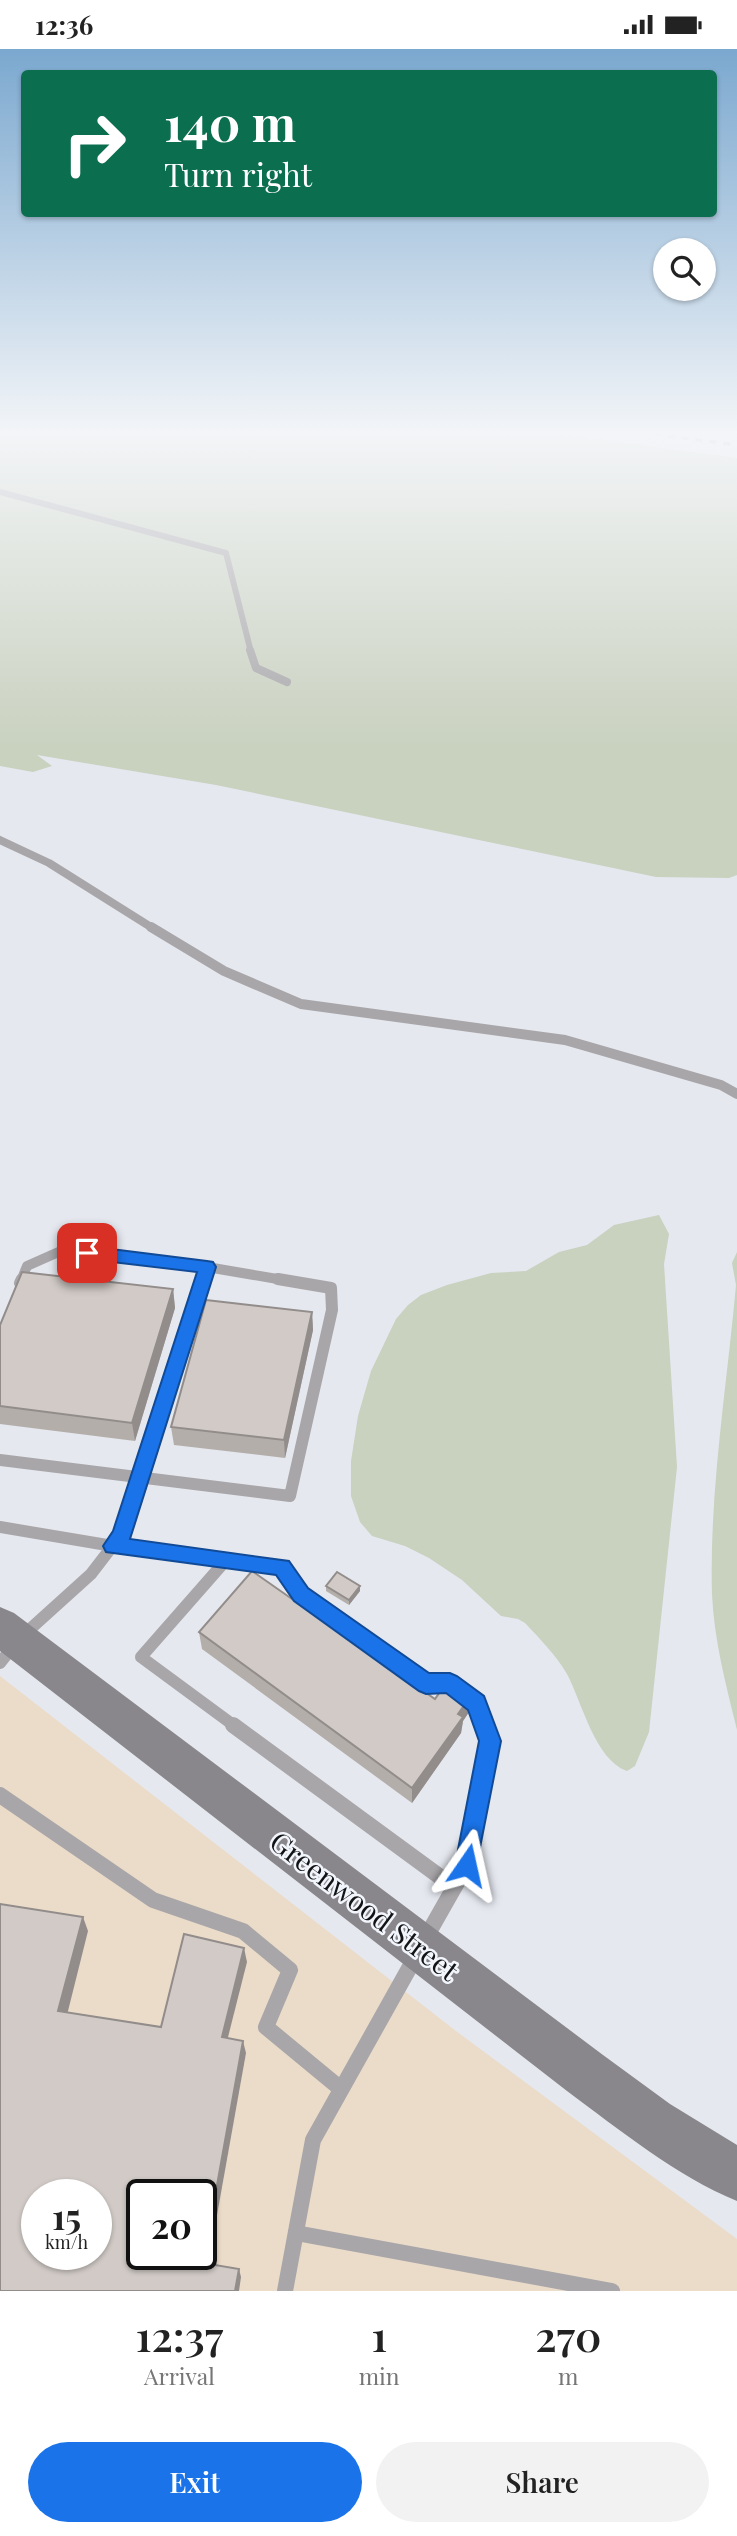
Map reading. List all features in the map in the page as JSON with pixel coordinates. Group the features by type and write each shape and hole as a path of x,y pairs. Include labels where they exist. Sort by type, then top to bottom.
{"main road":[{"name":"Greenwood Street","path":"6,1643 421,1947 618,2098 737,2175"}],"lane":[{"path":"170,537 217,549 226,554 245,635 256,667 287,682"},
{"path":"0,840 49,863 98,896 224,971 301,1004 565,1040 721,1085 737,1094"},
{"path":"0,1460 290,1496 332,1310 331,1288 207,1267 63,1250 27,1266 16,1292"},
{"path":"6,1643 91,1574 121,1535 207,1267"},
{"path":"0,1527 113,1546 282,1567 301,1595 426,1683 450,1683 477,1703 490,1741 467,1865 313,2140 285,2291"},
{"path":"227,1559 141,1657 454,1888"},
{"path":"0,1795 153,1900 243,1931 290,1970 266,2027 341,2089"},
{"path":"296,2233 612,2291"}],"shaded area":[{"path":"0,1676 456,2031 737,2239 737,2291 0,2291"}],"green space":[{"path":"0,537 737,537 737,875 729,878 656,877 216,785 37,755 52,766 33,772 0,766"},
{"path":"659,1215 669,1234 664,1264 677,1467 649,1732 635,1766 627,1771 606,1755 591,1729 567,1674 525,1623 501,1616 462,1580 429,1558 405,1546 372,1536 360,1522 351,1496 351,1461 358,1416 371,1371 396,1319 408,1305 421,1295 447,1285 491,1273 526,1271 559,1252 587,1245 614,1225"},
{"path":"737,1252 737,1730 715,1628 712,1556 716,1478 736,1285 732,1263"}],"building":[{"path":"22,1272 173,1289 132,1423 0,1406 0,1325"},
{"path":"206,1300 312,1312 284,1440 171,1427"},
{"path":"252,1571 435,1699 448,1680 471,1696 458,1714 463,1717 412,1788 199,1632"},
{"path":"337,1572 360,1586 349,1600 326,1586"},
{"path":"0,1904 83,1917 58,2011 161,2027 184,1934 244,1948 222,2037 243,2041 217,2185 217,2179 126,2179 126,2270 217,2270 217,2265 239,2269 235,2291 0,2291"}],"route":[{"path":"87,1253 207,1267 121,1535 113,1546 282,1567 301,1595 426,1683 450,1683 477,1703 490,1741 467,1865"}]}
